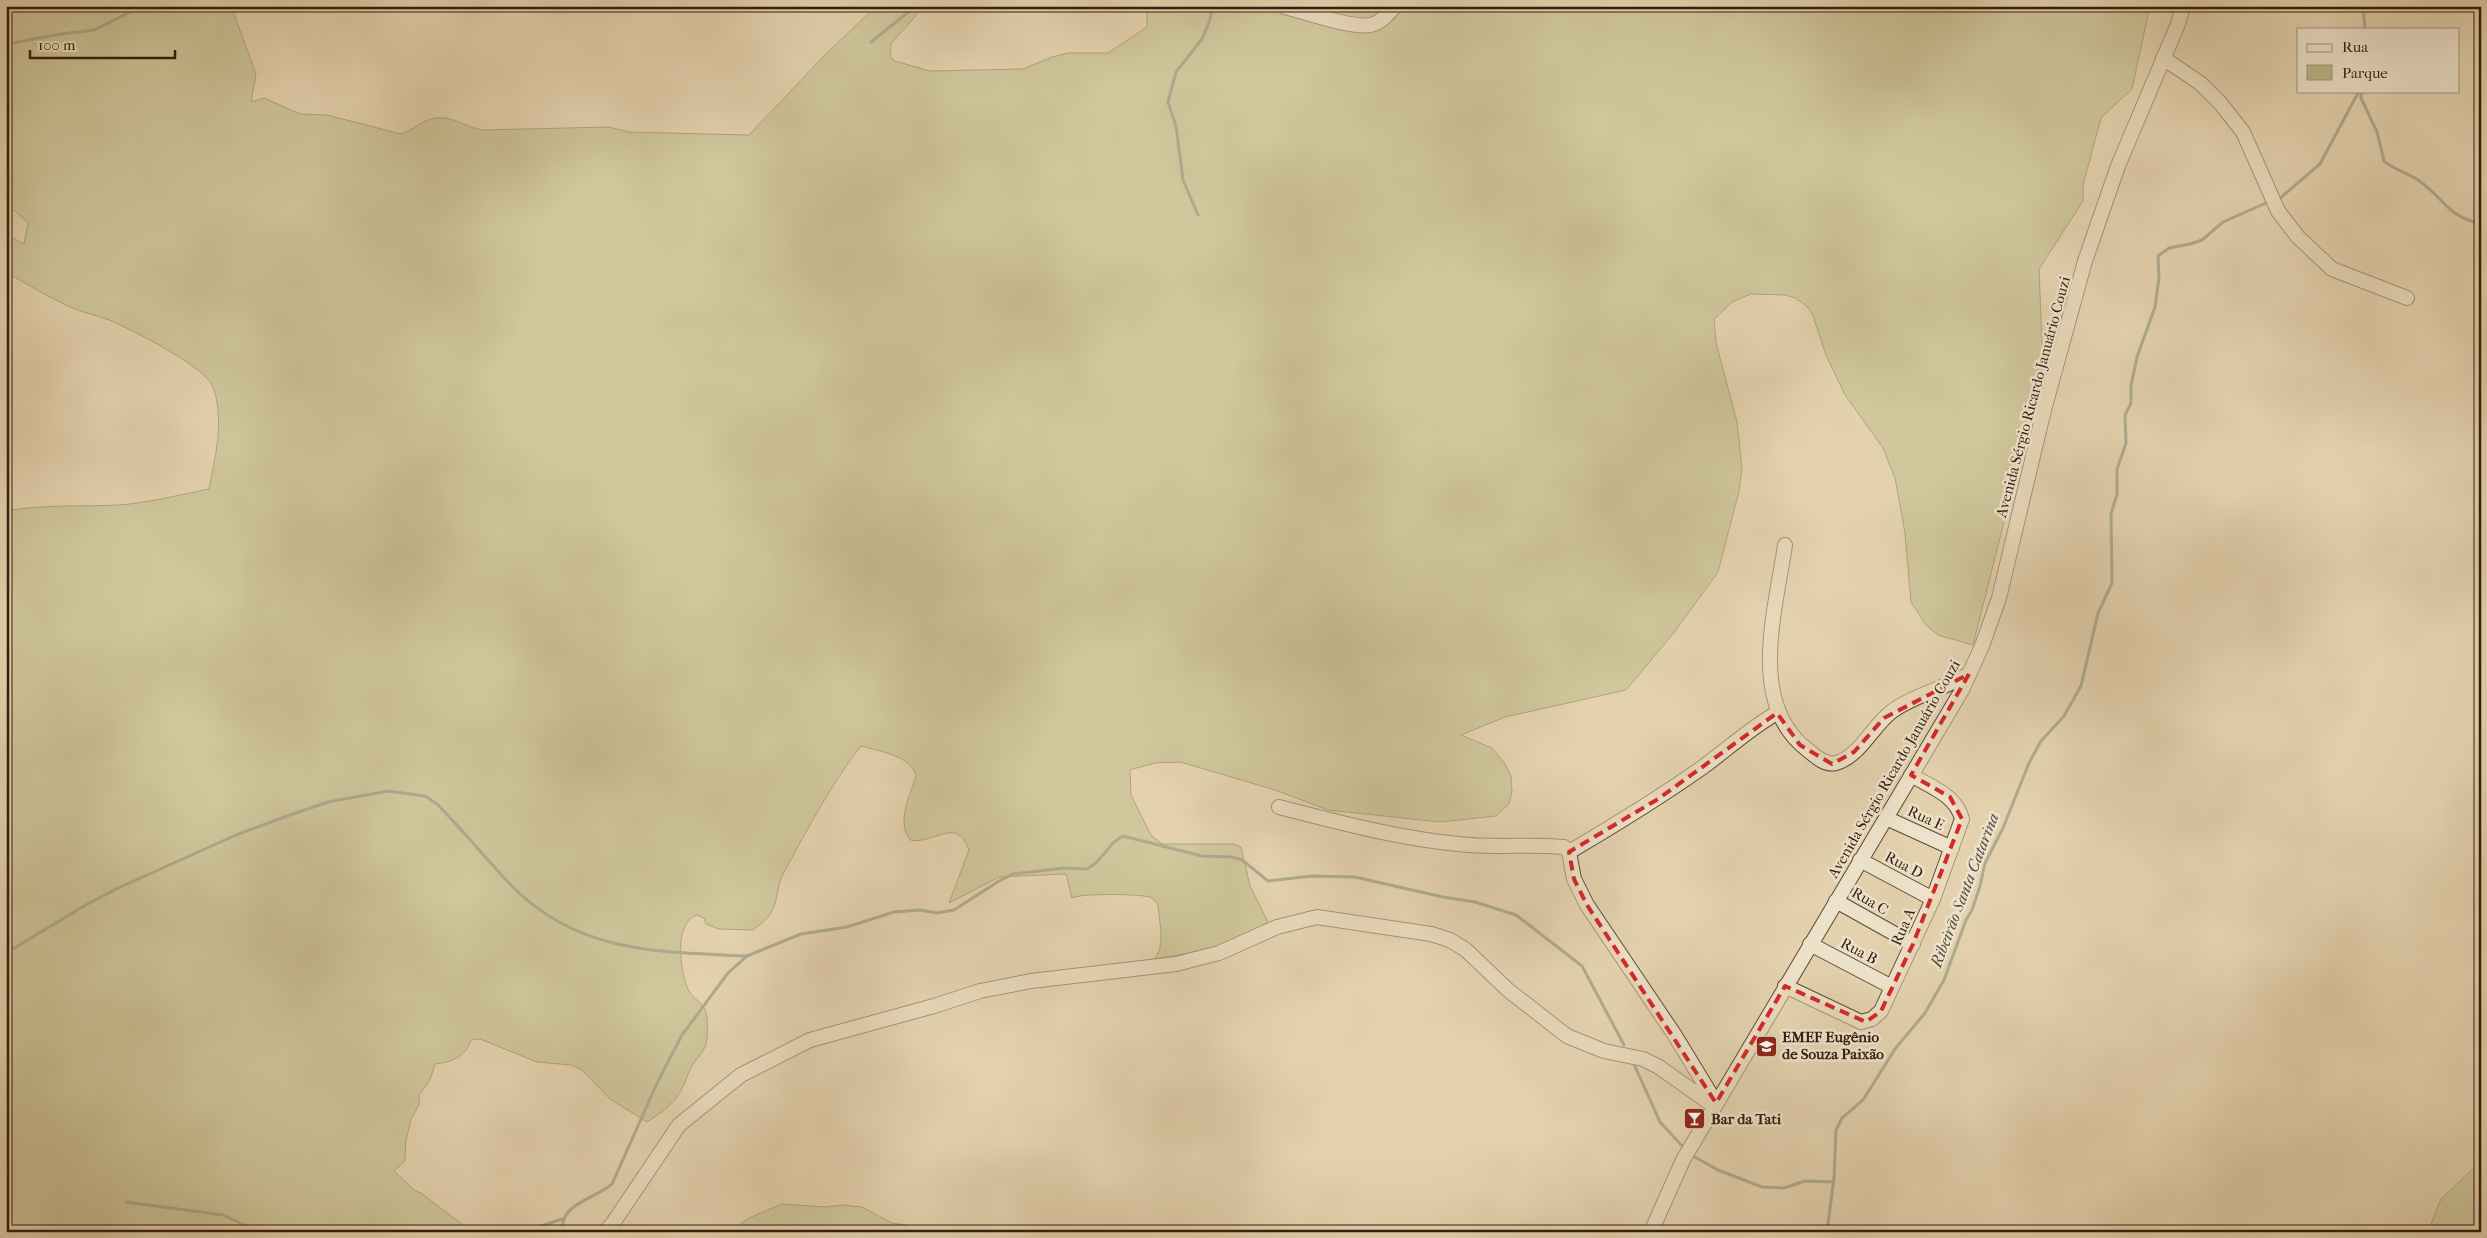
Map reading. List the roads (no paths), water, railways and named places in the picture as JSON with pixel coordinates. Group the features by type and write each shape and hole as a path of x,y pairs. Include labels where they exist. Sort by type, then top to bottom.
{"street":[{"path":"1282,6 1356,25 1370,25 1382,19 1395,6"},
{"name":"Avenida Sérgio Ricardo Januário Couzi","path":"1651,1232 1683,1160 1962,690 1969,674 1999,598 2044,410 2085,261 2118,166 2178,24 2183,6"},
{"path":"2164,58 2200,83 2221,104 2243,132 2278,211 2298,237 2332,269 2408,298"},
{"path":"1785,544 1774,618 1769,669 1777,713 1800,745 1822,760 1832,764 1842,761 1854,752 1892,712 1969,674"},
{"path":"1569,852 1658,799 1751,729 1777,713"},
{"name":"Rua A","path":"1785,986 1861,1022 1872,1019 1881,1010 1933,898 1962,819 1956,804 1950,797 1911,775"},
{"path":"1279,807 1372,831 1457,844 1499,848 1564,847 1569,852 1574,879 1587,905 1674,1034 1715,1104"},
{"name":"Rua E","path":"1886,818 1952,848"},
{"name":"Rua D","path":"1860,860 1933,898"},
{"name":"Rua C","path":"1836,901 1913,944"},
{"path":"605,1232 679,1125 741,1075 810,1040 934,1006 980,991 1031,981 1176,964 1219,953 1277,926 1317,917 1431,934 1450,940 1466,950 1508,990 1567,1036 1604,1051 1643,1060 1659,1067 1715,1104"},
{"name":"Rua B","path":"1810,944 1892,987"}],"waterway":[{"path":"6,44 94,30 136,9 150,6"},
{"path":"871,42 916,6"},
{"path":"1198,215 1183,180 1176,126 1168,102 1176,72 1202,39 1210,20 1212,6"},
{"name":"Ribeirão Santa Catarina","path":"2363,6 2365,28"},
{"name":"Ribeirão Santa Catarina","path":"2279,199 2320,164 2358,92"},
{"path":"2361,92 2361,98 2377,132 2384,161 2418,180 2459,216 2481,224"},
{"name":"Ribeirão Santa Catarina","path":"1827,1232 1834,1178 1836,1130 1842,1118 1863,1100 1895,1049 1925,1013 1944,980 1966,920 1972,910 1985,863 2003,828 2029,763 2041,741 2064,716 2081,686 2098,613 2112,583 2111,514 2117,494 2117,469 2126,443 2125,415 2131,403 2131,386 2137,357 2155,307 2159,278 2158,256 2169,248 2202,240 2223,222 2266,203"},
{"path":"6,953 116,889 236,835 328,802 388,791 425,796 437,804 515,889 540,910 567,926 595,938 653,950 747,956"},
{"path":"563,1232 563,1223 566,1215 572,1208 612,1184 658,1081 682,1035 728,973 747,956 801,934 847,927 894,912 920,910 937,913 954,910 1013,874 1064,868 1087,869 1096,863 1114,842 1123,836 1202,856 1232,857 1242,860 1268,881 1312,876 1355,877 1443,897 1475,902 1516,915 1582,966 1624,1045"},
{"path":"1633,1062 1660,1122 1683,1147"},
{"path":"1695,1157 1718,1170 1762,1187 1784,1188 1805,1181 1833,1182"},
{"path":"126,1202 223,1215 259,1232"},
{"path":"524,1232 562,1219"}],"place":[{"name":"EMEF Eugênio de Souza Paixão","path":"1766,1046"},
{"name":"Bar da Tati","path":"1695,1119"}]}
